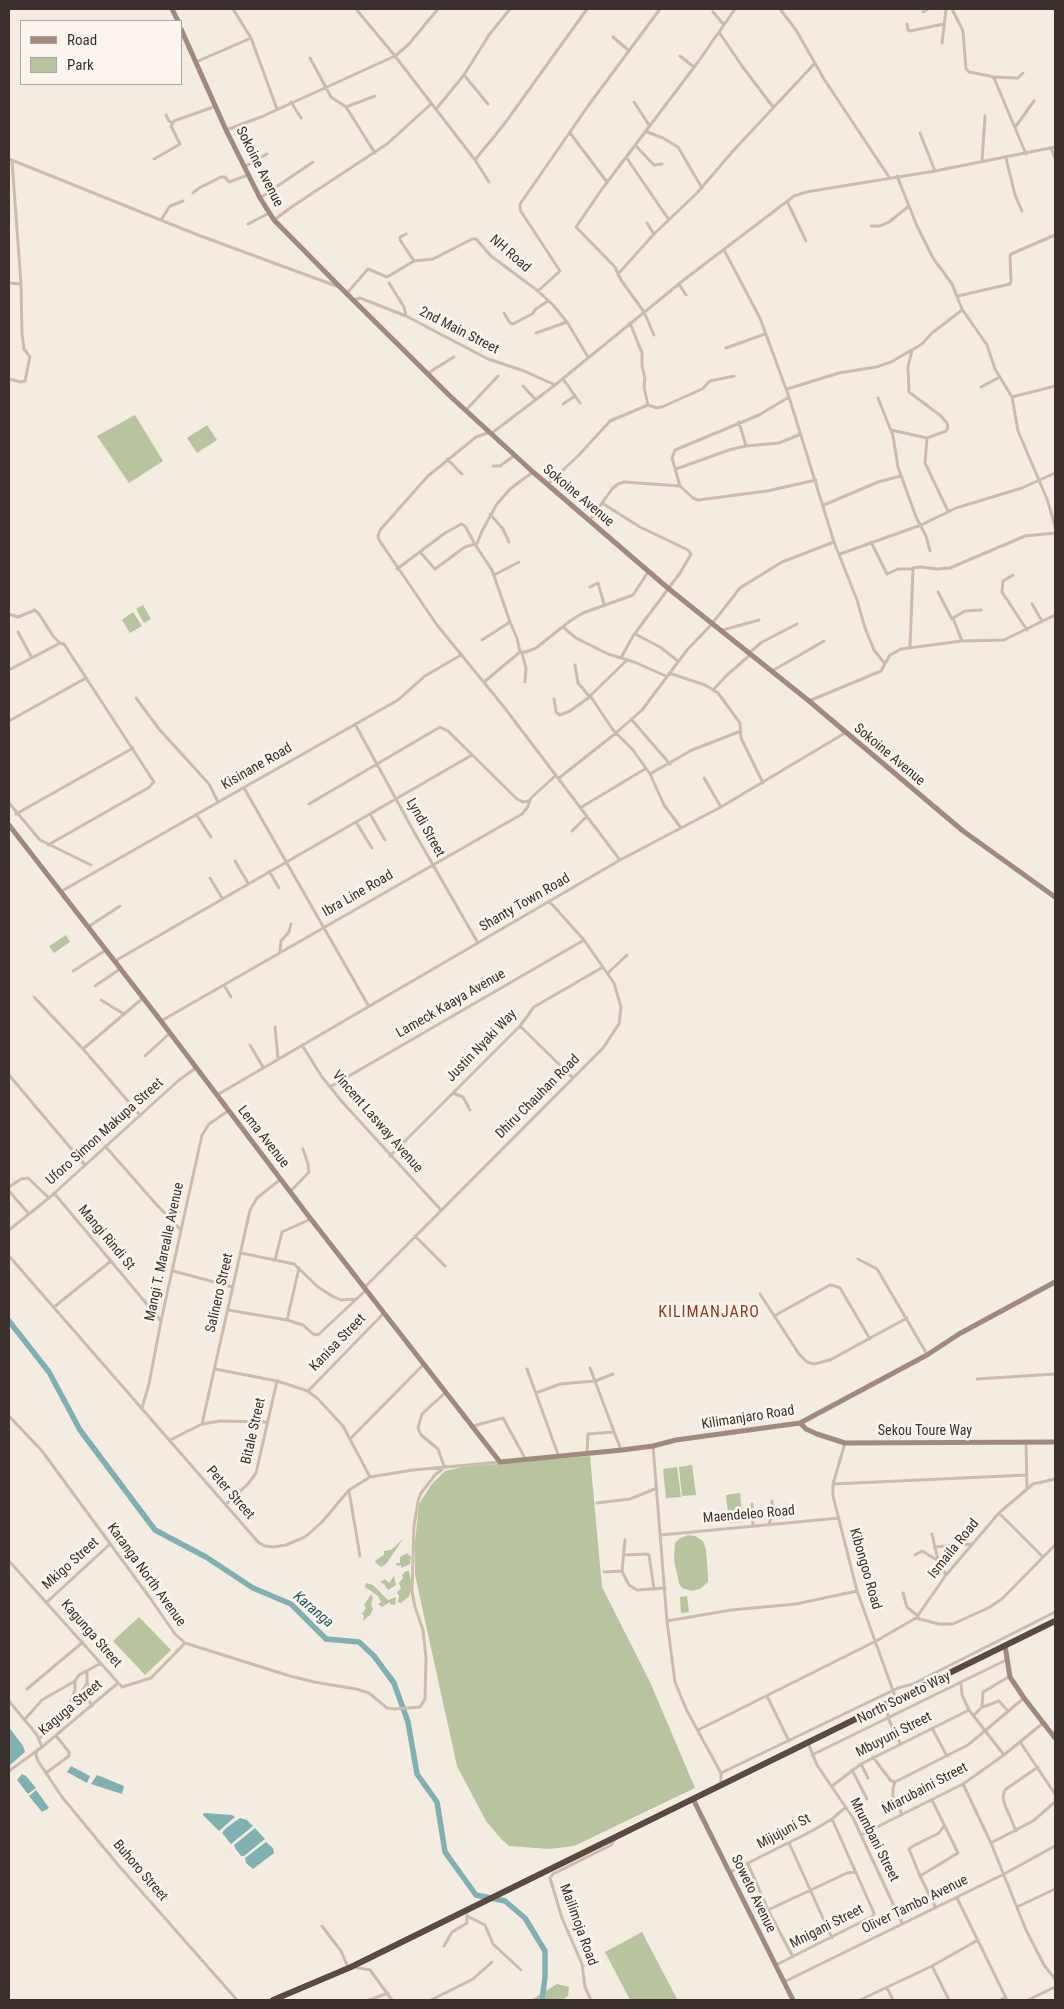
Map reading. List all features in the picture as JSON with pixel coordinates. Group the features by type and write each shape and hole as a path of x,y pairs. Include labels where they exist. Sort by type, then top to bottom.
{"highway":[{"path":"273,2000 350,1967 466,1913 480,1902 500,1892 1055,1621"}],"street":[{"path":"233,9 251,38 277,109"},
{"path":"356,9 436,109 475,160 489,182"},
{"path":"226,130 395,56 408,45 438,9"},
{"path":"436,109 464,75 490,35 510,9"},
{"path":"475,160 505,123 587,9"},
{"path":"538,291 560,271 520,210 520,204 628,50 660,9"},
{"path":"654,335 644,312 610,260 576,228 607,182 694,67 735,9"},
{"path":"780,9 796,30 815,63 889,177"},
{"path":"923,12 928,9"},
{"path":"942,43 946,9"},
{"path":"952,9 963,31 967,71 993,77 1018,78 1023,73"},
{"path":"712,12 724,25"},
{"path":"907,24 910,31 944,24"},
{"name":"Sokoine Avenue","path":"182,31 226,130 270,214 354,300 466,410 533,472 669,589 723,630 809,701 980,846 1055,897"},
{"path":"719,32 774,108"},
{"path":"613,37 628,50"},
{"path":"196,62 251,38"},
{"path":"680,56 694,67"},
{"path":"310,58 331,97 346,107 375,153"},
{"path":"618,274 654,234 702,188 733,151 815,63"},
{"path":"464,75 488,104"},
{"path":"993,77 998,83 1026,154"},
{"path":"346,107 375,96"},
{"path":"1015,127 1034,101"},
{"path":"291,102 302,118"},
{"path":"634,102 649,125"},
{"path":"274,220 375,153 431,104"},
{"path":"173,123 190,114 216,106"},
{"path":"166,115 169,121 173,123"},
{"path":"982,162 985,116"},
{"path":"154,158 180,144 171,126 173,123"},
{"path":"645,131 663,138 678,147 702,188"},
{"path":"570,133 581,146 593,166 607,182"},
{"path":"920,133 935,171"},
{"path":"635,145 654,165 662,164"},
{"path":"620,860 484,682 437,626 378,540 378,532 414,489 447,459 476,437 491,432 536,400 679,284 800,193 935,171 1053,148 1055,158"},
{"path":"244,167 267,154"},
{"path":"626,156 668,220"},
{"path":"1006,158 1015,194 1022,211"},
{"path":"9,379 24,382 30,360 30,355 24,347 21,284 10,160 342,288"},
{"path":"260,198 314,162"},
{"path":"193,193 198,188 221,177 225,177 229,182 248,175"},
{"path":"897,176 933,258 952,284 962,310 987,345 993,364 1012,397 1018,431 1047,499 1055,526"},
{"path":"162,220 170,206 183,201"},
{"path":"787,201 806,241"},
{"path":"872,226 880,226 889,222 909,206"},
{"path":"248,224 270,214"},
{"path":"647,223 654,234"},
{"path":"9,230 16,231"},
{"path":"406,234 400,237 400,240 414,261"},
{"path":"958,296 1010,284 1011,254 1055,235"},
{"name":"NH Road","path":"348,293 368,269 387,277 414,261 433,259 472,239 476,239 491,256 538,291 548,301 567,322 588,357"},
{"path":"724,250 757,311 787,389 834,542 857,600 864,628 874,650 885,664"},
{"path":"9,283 21,284"},
{"path":"389,283 404,307 406,316"},
{"path":"679,284 686,295"},
{"name":"2nd Main Street","path":"354,300 360,298 406,316 488,360 524,371 555,385"},
{"path":"504,313 510,323 513,324 532,314 548,301"},
{"path":"787,389 848,371 876,367 891,362 922,344 932,333 962,310"},
{"path":"536,334 567,322"},
{"path":"630,323 642,353 642,366 645,378 644,387 648,405"},
{"path":"726,348 765,334"},
{"path":"891,430 928,438 946,431 948,426 941,416 910,393 908,367 912,350"},
{"path":"428,373 454,357"},
{"path":"466,410 498,376"},
{"path":"548,484 579,455 610,421 648,405 657,408 662,407 705,387 710,381 734,376"},
{"path":"981,386 1000,378"},
{"path":"563,379 580,403"},
{"path":"523,386 536,400"},
{"path":"1012,397 1055,386"},
{"path":"563,404 575,396"},
{"path":"790,398 759,415 675,450 672,455 680,486 698,500 767,491 816,480"},
{"path":"878,398 882,412 891,430 901,476 930,551"},
{"path":"739,422 746,446"},
{"path":"676,470 746,446 779,443 801,434"},
{"path":"928,438 925,463 948,511"},
{"path":"492,466 500,466 515,455"},
{"path":"447,459 462,474"},
{"path":"476,545 490,514 503,496 533,472"},
{"path":"840,554 921,525 948,511 1022,488 1055,473"},
{"path":"824,505 878,482 901,476"},
{"path":"590,520 615,486 624,482 680,486"},
{"path":"602,503 640,527 690,552 691,557 635,634 621,658"},
{"path":"490,514 503,528 510,542"},
{"path":"397,569 460,524 465,526 494,575 526,668 525,682"},
{"path":"871,542 887,574 898,569 950,568 1025,536 1055,533"},
{"name":"Ibra Line Road","path":"161,1021 522,814 527,808 529,800 616,734 650,700 678,661 713,623 736,592 745,584 782,562 834,542"},
{"path":"420,552 435,569 469,545 476,545"},
{"path":"494,575 519,562"},
{"path":"910,647 913,568"},
{"path":"484,682 521,652 536,648 575,618 604,604 633,594 648,571"},
{"path":"1014,575 1003,581 1002,592 1027,630"},
{"path":"590,587 598,583 604,604"},
{"path":"938,592 962,642"},
{"path":"1032,604 1042,621"},
{"path":"9,614 20,617 35,610 39,614 51,633 65,646 154,780 154,784 48,845"},
{"path":"952,619 965,611 981,610"},
{"path":"809,701 881,671 893,652 910,647 998,641 1014,636 1055,615"},
{"path":"723,630 759,620"},
{"path":"482,640 510,622"},
{"path":"714,689 762,642 797,624"},
{"path":"563,627 576,638 608,654 714,689 740,723 741,738 762,783"},
{"path":"18,632 32,658"},
{"path":"635,634 660,647 678,661"},
{"path":"771,671 824,640"},
{"path":"9,670 60,643"},
{"name":"Kisinane Road","path":"60,892 398,700 425,676 461,656"},
{"path":"554,699 556,712 560,715 570,711 590,696 627,660"},
{"path":"575,665 578,683 590,696 616,734 635,753 650,774 664,805 681,828"},
{"path":"9,721 86,678"},
{"path":"136,698 159,728 205,778 218,802"},
{"path":"631,719 670,764"},
{"name":"Lyndi Street","path":"355,724 478,943"},
{"path":"309,804 440,727 448,731 519,801 529,800"},
{"path":"650,774 692,750 741,731"},
{"name":"Shanty Town Road","path":"217,1094 620,860 721,807 845,733"},
{"path":"16,814 133,748"},
{"path":"115,961 472,755"},
{"path":"580,808 645,769"},
{"path":"704,778 721,807"},
{"path":"244,788 368,1005"},
{"path":"9,803 36,837 48,845 91,865"},
{"path":"196,814 211,837"},
{"path":"370,814 385,840"},
{"path":"572,831 588,816"},
{"path":"356,822 372,848"},
{"name":"Lema Avenue","path":"9,825 500,1462"},
{"path":"235,861 248,883"},
{"path":"269,871 279,888"},
{"path":"210,878 222,898"},
{"name":"Dhiru Chauhan Road","path":"287,1320 303,1325 312,1334 318,1335 356,1299 415,1236 603,1048 619,1024 621,1007 618,991 608,973 584,940 549,901"},
{"path":"88,927 120,906"},
{"path":"280,952 281,942 289,932 291,924"},
{"name":"Lameck Kaaya Avenue","path":"330,1088 584,940"},
{"path":"73,971 106,950"},
{"path":"608,973 627,955"},
{"name":"Justin Nyaki Way","path":"390,1156 520,1026 534,1007 603,967"},
{"path":"95,986 120,968"},
{"path":"224,985 231,997"},
{"path":"34,997 83,1049 140,1115"},
{"path":"83,1049 143,998"},
{"path":"101,1000 124,1014"},
{"path":"520,1026 573,1078"},
{"path":"275,1027 278,1058"},
{"path":"145,1056 170,1033"},
{"path":"250,1045 263,1067"},
{"name":"Vincent Lasway Avenue","path":"302,1045 330,1088 441,1210"},
{"name":"Uforo Simon Makupa Street","path":"9,1230 49,1198 84,1164 179,1080 196,1068"},
{"path":"9,1075 84,1164"},
{"path":"453,1092 463,1097 470,1110"},
{"name":"Mangi T. Marealle Avenue","path":"142,1408 149,1384 202,1135 210,1124 228,1111"},
{"path":"105,1146 156,1204 182,1230"},
{"path":"290,1192 309,1172 303,1149"},
{"path":"29,1214 9,1189 24,1178 28,1178 49,1198"},
{"name":"Salinero Street","path":"202,1424 247,1219 254,1201 281,1179"},
{"name":"Mangi Rindi St","path":"54,1193 161,1321"},
{"path":"275,1260 282,1232 311,1219"},
{"path":"415,1236 445,1266"},
{"path":"241,1253 299,1267 313,1282 332,1296 341,1300 356,1299"},
{"name":"Peter Street","path":"9,1256 259,1543 265,1546 273,1547 299,1540 312,1532 349,1490 370,1477 445,1466 500,1462"},
{"path":"858,1259 877,1268 927,1355"},
{"path":"54,1307 111,1261"},
{"path":"228,1310 287,1320 299,1267"},
{"path":"173,1271 233,1287"},
{"name":"Kilimanjaro Road","path":"500,1462 653,1446 676,1440 800,1423 927,1355 959,1334 1055,1282"},
{"path":"774,1316 830,1285 835,1286 840,1288 870,1339"},
{"path":"760,1294 798,1354 814,1364 830,1360 907,1318"},
{"name":"Kanisa Street","path":"308,1391 384,1312"},
{"path":"351,1438 424,1364"},
{"path":"590,1368 622,1450"},
{"path":"527,1369 559,1457"},
{"path":"215,1370 277,1381 308,1391 332,1413 351,1438 370,1477"},
{"path":"536,1393 560,1384 595,1381 614,1374"},
{"path":"977,1379 1055,1374"},
{"name":"Bitale Street","path":"226,1504 248,1484 256,1473 277,1381"},
{"path":"445,1466 438,1448 421,1435 418,1428 422,1414 446,1392"},
{"name":"Karanga North Avenue","path":"9,1416 42,1451 175,1634 185,1643 290,1676 356,1688 369,1693 386,1708 394,1709 420,1707 425,1699 426,1658 423,1630 412,1592 414,1526 418,1501 422,1493 435,1475 445,1466"},
{"path":"473,1426 504,1418 527,1460"},
{"path":"170,1440 202,1424 234,1420 267,1422"},
{"name":"Sekou Toure Way","path":"800,1423 806,1429 817,1434 845,1443 1055,1442"},
{"path":"587,1454 588,1434 614,1432"},
{"path":"1026,1442 1027,1488"},
{"name":"Kibongoo Road","path":"845,1443 833,1484 833,1496 857,1591 896,1700"},
{"path":"653,1446 667,1621 675,1682 721,1773 721,1785"},
{"path":"833,1484 1027,1475"},
{"name":"Ismaila Road","path":"698,1730 876,1641 917,1617 946,1575 1000,1513 1033,1484 1055,1478"},
{"path":"597,1503 630,1499 657,1488"},
{"path":"349,1490 360,1556"},
{"path":"769,1524 773,1512 772,1500"},
{"path":"752,1504 753,1526"},
{"path":"1000,1513 1043,1558"},
{"name":"Maendeleo Road","path":"661,1535 839,1518"},
{"path":"932,1534 938,1560 946,1575"},
{"path":"624,1540 622,1571 632,1588 654,1590 665,1588"},
{"name":"Mkigo Street","path":"47,1602 110,1544"},
{"path":"934,1547 972,1544"},
{"path":"903,1594 907,1607 917,1617 946,1625 965,1619 1003,1598 1055,1545"},
{"path":"915,1555 922,1551 938,1560"},
{"path":"624,1555 649,1555 654,1590"},
{"name":"Kagunga Street","path":"9,1561 122,1686 151,1678 185,1643"},
{"path":"604,1572 622,1571"},
{"path":"667,1621 731,1610 796,1604 857,1591"},
{"path":"721,1773 894,1690 913,1684 1055,1612"},
{"path":"27,1689 82,1642"},
{"path":"1005,1646 1010,1676 1024,1698 1055,1738"},
{"name":"North Soweto Way","path":"812,1755 1006,1660"},
{"path":"25,1719 42,1700 101,1663"},
{"path":"87,1671 87,1683 91,1692 88,1699 92,1706"},
{"path":"982,1707 983,1692 1010,1676"},
{"path":"39,1739 66,1713 76,1690 75,1681"},
{"path":"79,1705 80,1695 87,1683"},
{"name":"Kaguga Street","path":"9,1771 56,1736 118,1683"},
{"path":"960,1683 962,1695 969,1710 1004,1755"},
{"path":"767,1696 789,1741"},
{"path":"902,1814 893,1796 893,1788 896,1782 968,1745 1024,1698"},
{"path":"9,1701 25,1719 39,1739 42,1747"},
{"path":"974,1715 982,1707 999,1702 1008,1711"},
{"path":"887,1704 888,1718 900,1743"},
{"name":"Mbuyuni Street","path":"832,1786 860,1764 969,1710"},
{"name":"Miarubaini Street","path":"862,1835 963,1784 1044,1723"},
{"path":"932,1728 947,1756"},
{"path":"46,1773 69,1756 69,1752 56,1736"},
{"name":"Mrumbani Street","path":"808,1742 812,1755 862,1835 902,1923"},
{"path":"1020,1742 1055,1794"},
{"name":"Buhoro Street","path":"37,1750 36,1755 46,1773 89,1830 237,2000"},
{"path":"873,1757 892,1781 896,1782"},
{"path":"860,1764 868,1778"},
{"path":"1016,1831 1005,1805 1004,1792 1038,1767"},
{"path":"852,1770 866,1799"},
{"path":"963,1784 991,1843 1037,1952 1055,1980"},
{"name":"Soweto Avenue","path":"693,1799 794,2000"},
{"path":"920,1876 958,1854 932,1800"},
{"path":"991,1843 1016,1831 1044,1813 1055,1802"},
{"name":"Mijujuni St","path":"730,1872 832,1819 846,1807"},
{"name":"Mnigani Street","path":"776,1965 873,1916 874,1913 832,1819"},
{"path":"936,1908 920,1876 910,1849 940,1833 944,1826"},
{"name":"Mailimoja Road","path":"591,2000 585,1987 582,1964 562,1918 550,1878 553,1874 611,1845 615,1842 617,1835"},
{"path":"788,1843 832,1938"},
{"name":"Oliver Tambo Avenue","path":"784,1982 902,1923 957,1898 1055,1846"},
{"path":"847,1873 851,1862"},
{"path":"748,1864 768,1910 793,1957"},
{"path":"768,1910 847,1873 856,1872"},
{"path":"1017,1907 1055,1888"},
{"path":"957,1898 1007,1999 1000,2000"},
{"path":"444,1946 452,1932 467,1923 466,1913"},
{"path":"466,1913 485,1925 493,1944 521,1970"},
{"path":"322,1926 341,1951 350,1967 370,1970 392,2000"},
{"path":"862,2000 932,1966 978,1940"},
{"path":"432,2000 473,1979 492,1962"},
{"path":"932,1966 949,2000"},
{"path":"1028,2000 1055,1987"},
{"path":"887,1988 893,2000"},
{"path":"368,2000 388,1993"}],"green space":[{"path":"135,415 163,461 129,483 97,436"},
{"path":"207,425 217,440 197,453 187,438"},
{"path":"143,605 151,619 144,623 136,609"},
{"path":"133,612 142,626 130,633 122,620"},
{"path":"66,935 70,942 54,953 49,946"},
{"path":"590,1456 602,1587 650,1682 695,1788 574,1846 549,1849 509,1846 486,1821 457,1766 415,1575 415,1542 419,1504 431,1485 445,1471 462,1467"},
{"path":"692,1465 696,1495 682,1496 679,1467"},
{"path":"677,1467 681,1497 666,1498 663,1469"},
{"path":"740,1493 743,1522 729,1523 726,1495"},
{"path":"688,1535 695,1536 703,1541 706,1550 708,1576 708,1582 700,1589 692,1591 682,1588 679,1583 674,1560 675,1543"},
{"path":"403,1539 386,1564 381,1567 375,1562 384,1555 384,1551 391,1550"},
{"path":"407,1553 411,1557 410,1564 401,1568 401,1565 397,1566 396,1563 400,1563 400,1557"},
{"path":"409,1571 412,1587 409,1596 401,1603 398,1602 399,1596 397,1593 401,1588 399,1583 403,1578 402,1575"},
{"path":"394,1576 396,1585 388,1590 380,1582 385,1579 389,1583"},
{"path":"366,1583 373,1585 388,1600 396,1597 395,1605 390,1604 390,1602 382,1607 378,1604 381,1602 378,1596 365,1587"},
{"path":"371,1594 373,1609 370,1615 363,1621 364,1616 362,1614 366,1608 364,1605"},
{"path":"687,1596 689,1612 681,1613 680,1597"},
{"path":"139,1617 171,1650 145,1675 113,1641"},
{"path":"642,1932 677,1999 630,2000 605,1952"},
{"path":"557,1984 569,1987 568,1996 562,2000 531,2000"}],"water":[{"path":"9,1727 23,1746 25,1752 9,1766"},
{"path":"71,1766 90,1776 87,1783 67,1772"},
{"path":"22,1774 36,1788 28,1794 17,1780"},
{"path":"97,1775 124,1786 122,1794 91,1784"},
{"path":"36,1790 49,1808 42,1812 29,1796"},
{"path":"204,1813 232,1815 235,1817 219,1831 203,1815"},
{"path":"240,1818 247,1820 253,1826 231,1844 222,1833"},
{"path":"255,1828 265,1839 244,1856 241,1856 234,1845"},
{"path":"266,1842 273,1848 274,1853 253,1869 246,1863 245,1858"}],"waterway":[{"name":"Karanga","path":"9,1321 49,1372 80,1430 155,1530 206,1557 253,1588 291,1604 326,1639 359,1642 374,1656 394,1683 408,1722 417,1774 437,1802 445,1852 476,1895 505,1901 525,1918 545,1951 545,1977 542,2000"}],"district":[{"name":"KILIMANJARO","path":"709,1313"}]}
